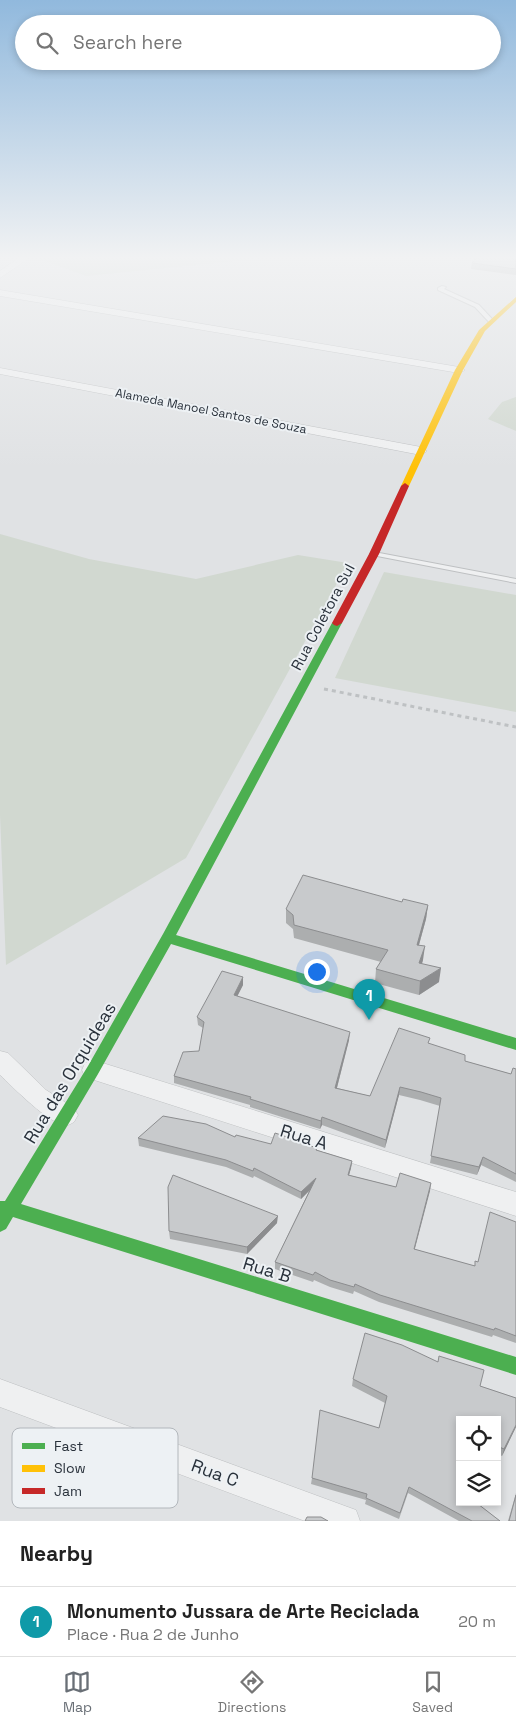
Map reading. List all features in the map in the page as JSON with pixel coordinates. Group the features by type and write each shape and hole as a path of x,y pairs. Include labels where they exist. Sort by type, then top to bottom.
{"street":[{"path":"203,327 459,370"},
{"name":"Rua Coletora Sul","path":"168,938 374,554 459,370 485,327"},
{"name":"Alameda Manoel Santos de Souza","path":"0,371 421,451"},
{"path":"168,938 516,1044"},
{"name":"Rua das Orquideas","path":"0,1224 4,1208 66,1115 168,938"},
{"path":"0,1060 38,1097 66,1115"},
{"name":"Rua A","path":"93,1070 516,1204"},
{"name":"Rua B","path":"4,1208 516,1366"},
{"name":"Rua C","path":"0,1393 95,1428"},
{"name":"Rua C","path":"178,1459 346,1521"}],"lane":[{"path":"374,554 516,581"}],"path":[{"path":"304,686 516,727"}],"shaded area":[{"path":"516,397 516,431 488,419 502,402"},
{"path":"0,534 89,559 196,579 298,555 348,563 186,858 6,965 0,815"},
{"path":"384,572 516,595 516,712 335,678"}],"building":[{"path":"303,875 402,902 403,899 428,905 417,945 425,946 419,963 441,968 420,981 376,969 388,950 294,925 293,915 286,909"},
{"path":"222,971 243,977 234,995 350,1032 335,1088 370,1096 399,1028 430,1038 428,1043 465,1055 465,1061 511,1074 513,1068 516,1069 516,1174 483,1157 479,1167 431,1156 441,1098 421,1092 400,1087 386,1140 322,1117 321,1121 250,1099 251,1097 174,1076 183,1052 199,1051 204,1022 197,1017"},
{"path":"163,1116 206,1124 235,1137 236,1135 271,1144 275,1133 312,1145 317,1148 316,1150 352,1161 348,1175 396,1187 400,1173 431,1183 414,1249 475,1266 475,1261 478,1262 490,1212 516,1222 516,1336 495,1328 494,1330 380,1295 355,1284 354,1287 330,1280 315,1272 313,1275 275,1262 316,1178 301,1192 254,1168 253,1171 226,1160 138,1138"},
{"path":"173,1175 278,1216 247,1247 169,1231 168,1187"},
{"path":"365,1333 402,1345 438,1362 439,1356 484,1370 480,1386 516,1398 516,1425 504,1449 501,1448 501,1416 456,1416 456,1506 481,1506 500,1521 472,1521 409,1487 400,1513 366,1498 367,1494 312,1478 320,1410 379,1428 387,1396 353,1379"},
{"path":"516,1495 516,1521 509,1521"},
{"path":"307,1517 321,1517 328,1521 305,1521"}],"traffic: fast":[{"path":"0,1224 93,1070 168,938 337,623"},
{"path":"168,938 516,1044"},
{"path":"0,1208 9,1208 516,1366"}],"traffic: slow":[{"path":"405,486 459,370 485,327"}],"traffic: jam":[{"path":"337,623 374,554 405,486"}],"place":[{"name":"Monumento Jussara de Arte Reciclada","path":"369,1020"}]}
